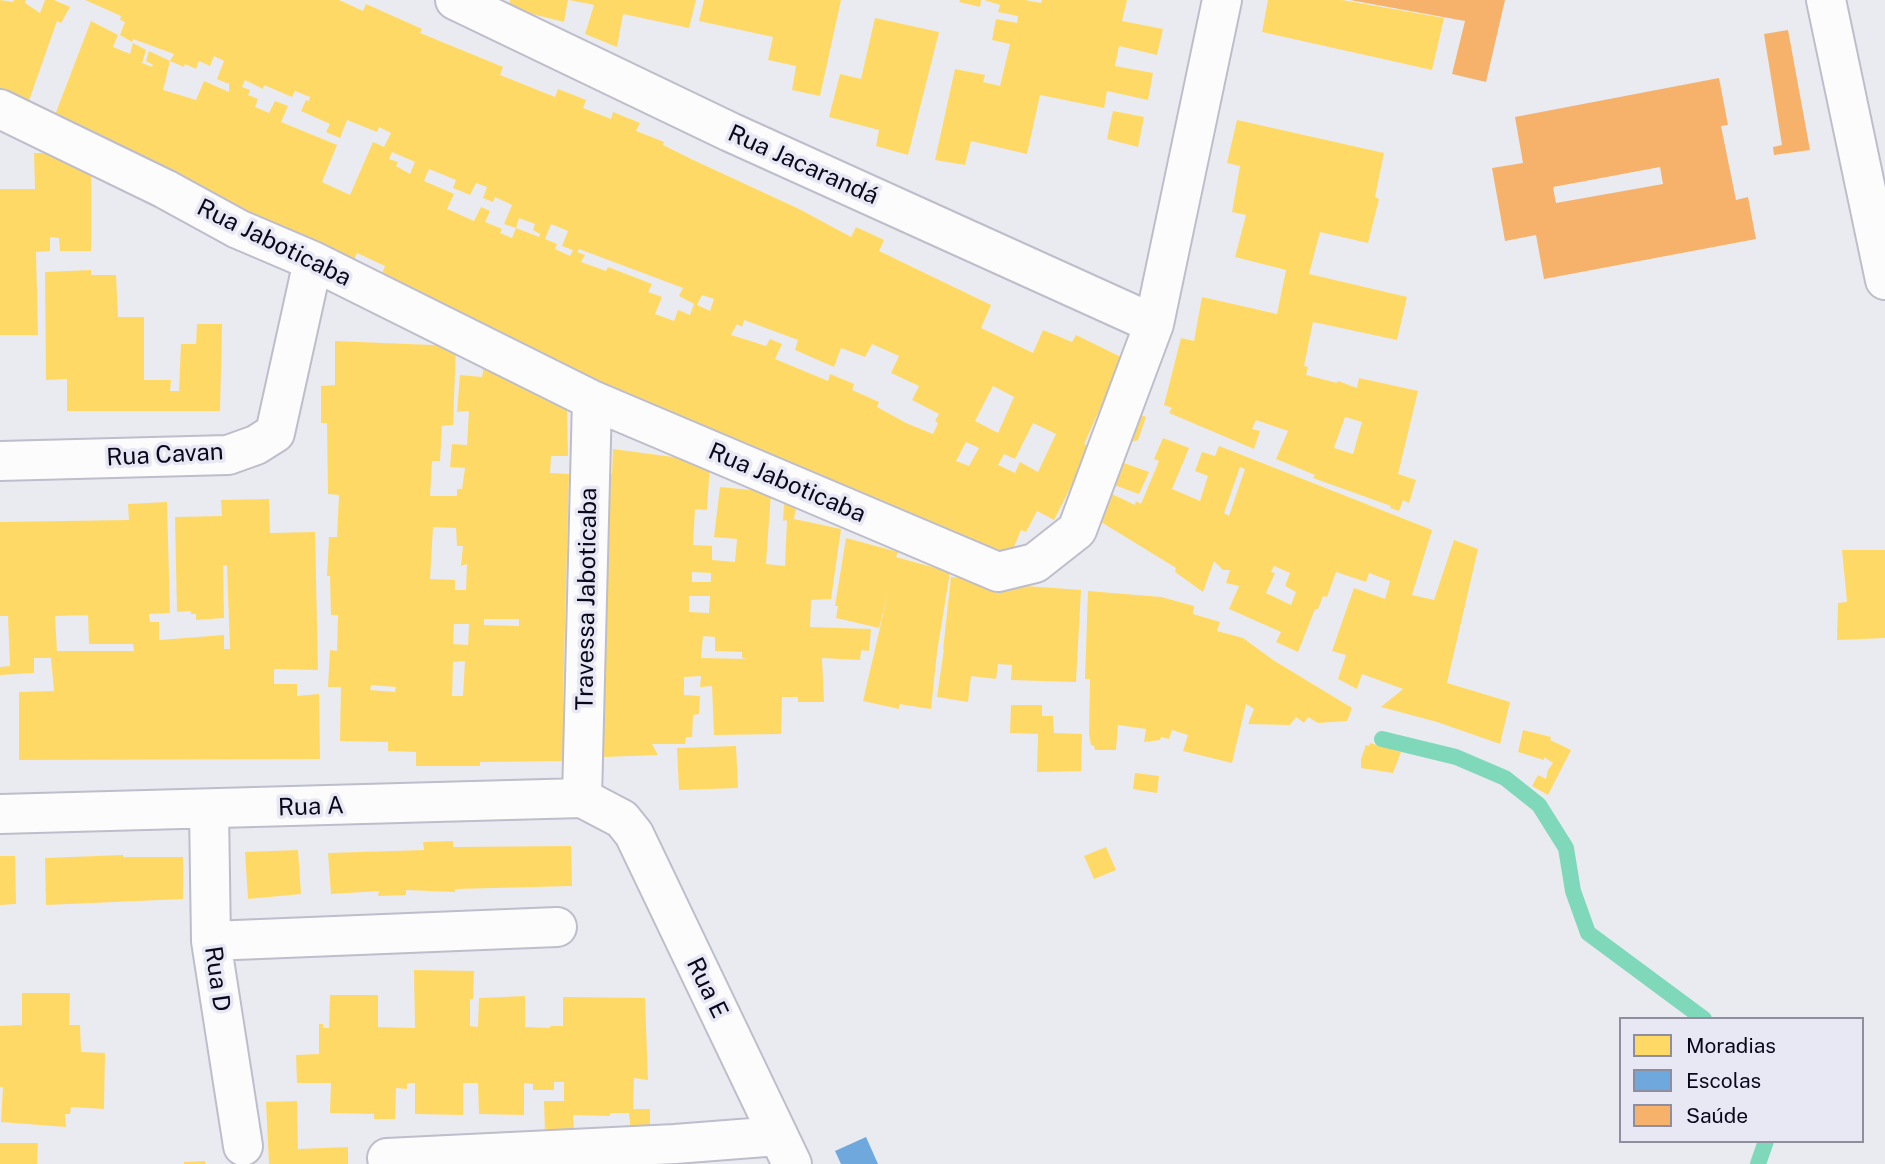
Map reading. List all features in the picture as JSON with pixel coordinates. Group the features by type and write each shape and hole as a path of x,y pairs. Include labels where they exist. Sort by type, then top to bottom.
{"street":[{"name":"Rua Jacarandá","path":"455,0 730,132 1154,324"},
{"name":"Rua Jaboticaba","path":"0,109 165,189 238,229 313,261 592,400 998,572 1035,563 1077,530 1154,324 1222,0"},
{"path":"1826,0 1885,280"},
{"name":"Rua Cavan","path":"0,461 228,455 275,433 313,261"},
{"name":"Travessa Jaboticaba","path":"582,798 592,400"},
{"name":"Rua A","path":"0,814 582,798 617,816"},
{"name":"Rua D","path":"209,810 211,941 243,1146"},
{"name":"Rua E","path":"617,816 628,824 634,834 785,1150"},
{"path":"211,941 557,927"},
{"path":"387,1158 675,1144 785,1150"}],"building: Moradias":[{"path":"0,0 26,0 25,3 40,13 45,0 54,0 70,7 61,23 57,21 26,109 0,97"},
{"path":"85,0 339,0 363,11 366,4 422,29 420,33 503,67 500,75 555,97 558,89 586,100 583,108 611,119 613,112 640,123 636,131 664,142 663,145 799,209 851,237 856,227 884,240 879,251 991,305 981,328 1033,353 1043,330 1072,342 1076,335 1123,358 1084,444 1091,447 1054,520 1037,511 1026,532 1021,530 1009,559 623,394 378,283 385,266 357,253 348,274 50,128 91,21 118,35 113,47 130,54 133,43 146,50 142,63 152,67 153,65 146,61 149,51 170,61 174,54 133,39 132,42 120,35 125,22 120,20 121,16","holes":["214,56 224,61 217,79 228,84 229,82 229,92 204,81 196,100 163,90 170,61 184,67 185,64 196,69 199,61 210,66","245,80 263,89 264,85 292,97 295,91 310,97 301,111 330,124 326,132 340,138 347,120 377,132 379,127 391,133 384,147 373,142 350,195 322,182 337,145 281,122 288,106 275,101 269,113 255,107 258,99 248,95 250,90 242,87","392,152 415,162 410,174 396,166 398,162 389,159","429,169 456,180 453,188 470,195 476,183 487,187 483,198 493,202 495,197 512,205 504,224 516,228 512,238 500,233 502,229 485,222 490,211 481,207 474,221 447,209 454,194 424,181","519,218 535,224 533,230 540,234 539,237 516,228","551,224 568,231 562,246 573,250 570,256 555,249 557,244 545,239","579,249 683,288 679,296 694,304 690,315 678,310 674,321 655,314 662,297 648,292 652,284 608,267 606,271 581,262 585,255 577,252","702,295 714,299 710,311 697,305","744,320 798,340 795,350 834,367 841,348 865,357 872,344 899,356 891,373 919,386 912,400 939,414 933,434 877,407 879,402 852,390 854,384 830,374 828,381 775,359 782,344 770,339 766,346 731,335 737,324 742,327","993,386 1014,397 998,433 975,421","1033,423 1056,434 1038,472 1020,462 1015,473 998,465 1004,454 1015,459","966,442 979,448 969,466 956,461"]},
{"path":"510,0 568,0 564,22 508,8"},
{"path":"569,0 696,0 689,28 623,14 617,47 585,34 594,5"},
{"path":"704,0 841,0 820,96 792,90 796,66 768,60 773,37 699,21"},
{"path":"981,0 980,7 959,2"},
{"path":"984,0 1025,0 1041,3 1042,0 1127,0 1122,21 1163,29 1157,55 1119,46 1115,66 1153,73 1148,100 1107,91 1104,108 1040,95 1027,154 971,141 965,165 935,160 955,69 985,75 983,82 1000,86 1010,44 992,40 996,19 1017,23 1018,16 998,12 1000,5"},
{"path":"1268,0 1342,0 1444,18 1432,70 1262,32"},
{"path":"875,18 939,32 908,155 876,146 879,130 829,117 840,74 861,79"},
{"path":"1113,111 1144,117 1138,147 1107,139"},
{"path":"1237,120 1384,153 1375,197 1379,199 1368,243 1320,232 1309,274 1407,297 1397,340 1313,322 1304,366 1308,367 1306,375 1357,388 1359,378 1418,391 1398,474 1416,480 1409,503 1403,500 1399,511 1313,478 1315,475 1276,459 1288,431 1256,420 1252,429 1260,431 1254,449 1169,413 1172,408 1164,405 1181,338 1194,341 1202,297 1277,314 1286,270 1235,257 1246,215 1232,212 1240,166 1227,163","holes":["1345,417 1362,422 1353,454 1334,448"]},
{"path":"45,143 91,166 91,251 60,251 59,238 50,237 50,251 36,252 38,335 0,335 0,189 35,189 34,153 44,153"},
{"path":"91,270 91,275 116,275 118,317 144,317 144,380 171,380 170,391 179,391 181,344 196,344 197,324 222,324 220,411 67,411 67,379 46,380 45,272"},
{"path":"335,341 456,346 453,425 442,426 440,461 432,461 430,496 457,496 457,489 462,489 465,468 450,467 452,444 467,445 469,411 457,412 460,375 482,377 484,366 567,409 568,456 551,456 550,473 569,474 563,697 565,761 480,762 480,766 416,766 416,752 388,751 388,742 340,741 341,687 328,687 330,650 337,651 338,615 331,615 330,576 327,576 329,537 337,537 339,495 328,494 327,423 321,423 321,386 335,385","holes":["433,527 456,528 457,546 463,546 461,566 467,564 466,590 455,590 455,580 430,579","484,619 519,619 519,626 484,625","454,624 469,624 468,645 453,644","465,661 463,696 452,696 453,662","371,685 396,687 395,692 370,690"]},
{"path":"1134,412 1146,417 1138,440 1132,442 1124,463 1149,472 1139,494 1103,481"},
{"path":"1163,438 1189,448 1172,489 1200,501 1208,476 1195,471 1202,452 1215,456 1219,446 1432,530 1412,595 1434,600 1454,540 1478,549 1447,683 1510,702 1500,744 1437,722 1381,707 1403,689 1362,674 1357,689 1338,679 1346,655 1332,651 1354,588 1385,599 1390,581 1369,573 1366,582 1336,572 1327,597 1323,596 1318,609 1315,609 1298,652 1276,642 1281,632 1229,609 1239,586 1226,583 1230,570 1223,570 1214,561 1203,592 1175,572 1176,568 1088,514 1099,488 1135,505 1136,501 1141,504 1159,461 1154,459","holes":["1240,467 1245,469 1229,516 1224,513","1274,566 1290,573 1285,586 1296,592 1291,605 1266,593 1275,573 1271,572"]},
{"path":"613,449 710,462 707,510 695,509 693,545 712,546 712,560 735,562 737,539 714,537 720,487 771,492 766,564 785,566 787,520 783,521 784,504 796,508 794,519 841,529 831,599 811,600 810,627 871,629 869,651 861,650 860,660 822,658 824,702 798,702 798,697 782,697 781,734 714,735 712,686 700,687 701,676 684,677 684,695 700,696 699,714 693,715 692,737 686,737 685,744 652,744 658,755 603,757 608,474 612,474","holes":["692,572 711,573 711,582 692,582","689,596 710,596 709,613 689,612","703,636 715,637 715,651 742,652 742,658 747,659 701,658"]},
{"path":"269,499 270,533 315,532 318,670 274,669 274,684 297,684 297,696 319,694 320,759 19,760 19,692 54,691 51,658 34,658 34,673 0,675 0,667 10,666 8,616 0,616 0,522 129,520 128,504 167,502 170,613 149,614 150,622 159,622 159,640 224,635 224,649 230,649 227,566 223,565 224,618 196,620 196,614 191,614 191,611 177,612 175,517 222,516 221,500","holes":["88,615 89,644 133,644 134,651 57,651 55,616"]},
{"path":"846,538 898,552 896,557 950,572 931,709 899,704 899,709 863,701 888,593 879,628 836,618 838,606 835,606"},
{"path":"1842,550 1885,550 1885,638 1837,640 1838,603 1847,602"},
{"path":"951,577 985,580 984,583 1081,590 1076,682 1011,680 1012,665 998,664 996,679 971,676 968,702 937,697"},
{"path":"1088,591 1161,597 1194,606 1193,614 1220,622 1217,631 1243,638 1273,660 1352,708 1347,721 1318,723 1308,717 1304,723 1296,717 1290,725 1248,724 1254,709 1246,704 1232,763 1183,751 1188,735 1172,730 1169,739 1161,737 1160,740 1144,742 1146,729 1118,725 1116,750 1095,750 1089,734 1090,679 1085,679"},
{"path":"1011,705 1042,705 1042,716 1053,716 1054,733 1082,734 1081,771 1037,772 1038,734 1010,733"},
{"path":"1523,730 1551,737 1550,740 1571,750 1548,795 1532,786 1538,775 1546,779 1553,763 1544,757 1544,760 1518,752"},
{"path":"1370,743 1401,752 1393,773 1361,768 1366,745 1369,746"},
{"path":"736,746 738,788 679,790 677,748"},
{"path":"1135,773 1159,776 1157,793 1133,789"},
{"path":"453,841 453,847 571,846 572,886 455,889 455,892 406,890 406,895 378,896 379,891 331,894 328,853 424,850 423,842"},
{"path":"1106,847 1116,870 1094,879 1084,856"},
{"path":"298,850 301,894 248,899 245,852"},
{"path":"123,855 183,857 183,899 46,905 45,858"},
{"path":"0,856 15,856 16,904 0,905"},
{"path":"414,970 474,971 470,1026 478,1027 479,998 525,996 525,1027 550,1028 563,1026 563,997 645,998 648,1080 634,1078 633,1109 650,1109 650,1131 631,1132 629,1113 610,1113 610,1116 573,1115 574,1133 545,1134 544,1101 564,1101 564,1082 554,1082 554,1090 533,1090 533,1084 524,1083 524,1115 479,1114 478,1083 463,1083 463,1115 415,1114 415,1083 407,1083 407,1089 396,1088 395,1119 374,1119 374,1114 330,1113 331,1083 297,1083 296,1055 319,1054 319,1024 323,1024 323,1028 329,1028 330,995 378,995 378,1027 415,1028"},
{"path":"22,993 70,993 69,1025 80,1025 81,1052 105,1053 104,1109 71,1107 70,1114 65,1114 66,1127 1,1122 3,1087 0,1087 0,1026 22,1025"},
{"path":"297,1101 298,1149 348,1147 348,1164 269,1164 266,1102"},
{"path":"0,1143 38,1143 37,1164 0,1164"},
{"path":"205,1161 205,1164 184,1164 184,1162"}],"building: Escolas":[{"path":"866,1137 878,1164 841,1164 835,1151"}],"building: Saúde":[{"path":"1350,0 1505,0 1486,82 1452,74 1465,21"},
{"path":"1788,30 1810,150 1774,155 1773,147 1782,145 1764,34"},
{"path":"1719,78 1728,125 1721,126 1736,200 1748,197 1756,239 1544,279 1536,235 1505,241 1492,168 1523,163 1515,117","holes":["1660,167 1663,184 1556,203 1553,187"]}],"waterway":[{"path":"1382,739 1456,757 1505,778 1539,805 1566,848 1573,891 1588,933 1701,1017"},
{"path":"1758,1164 1765,1143"}]}
